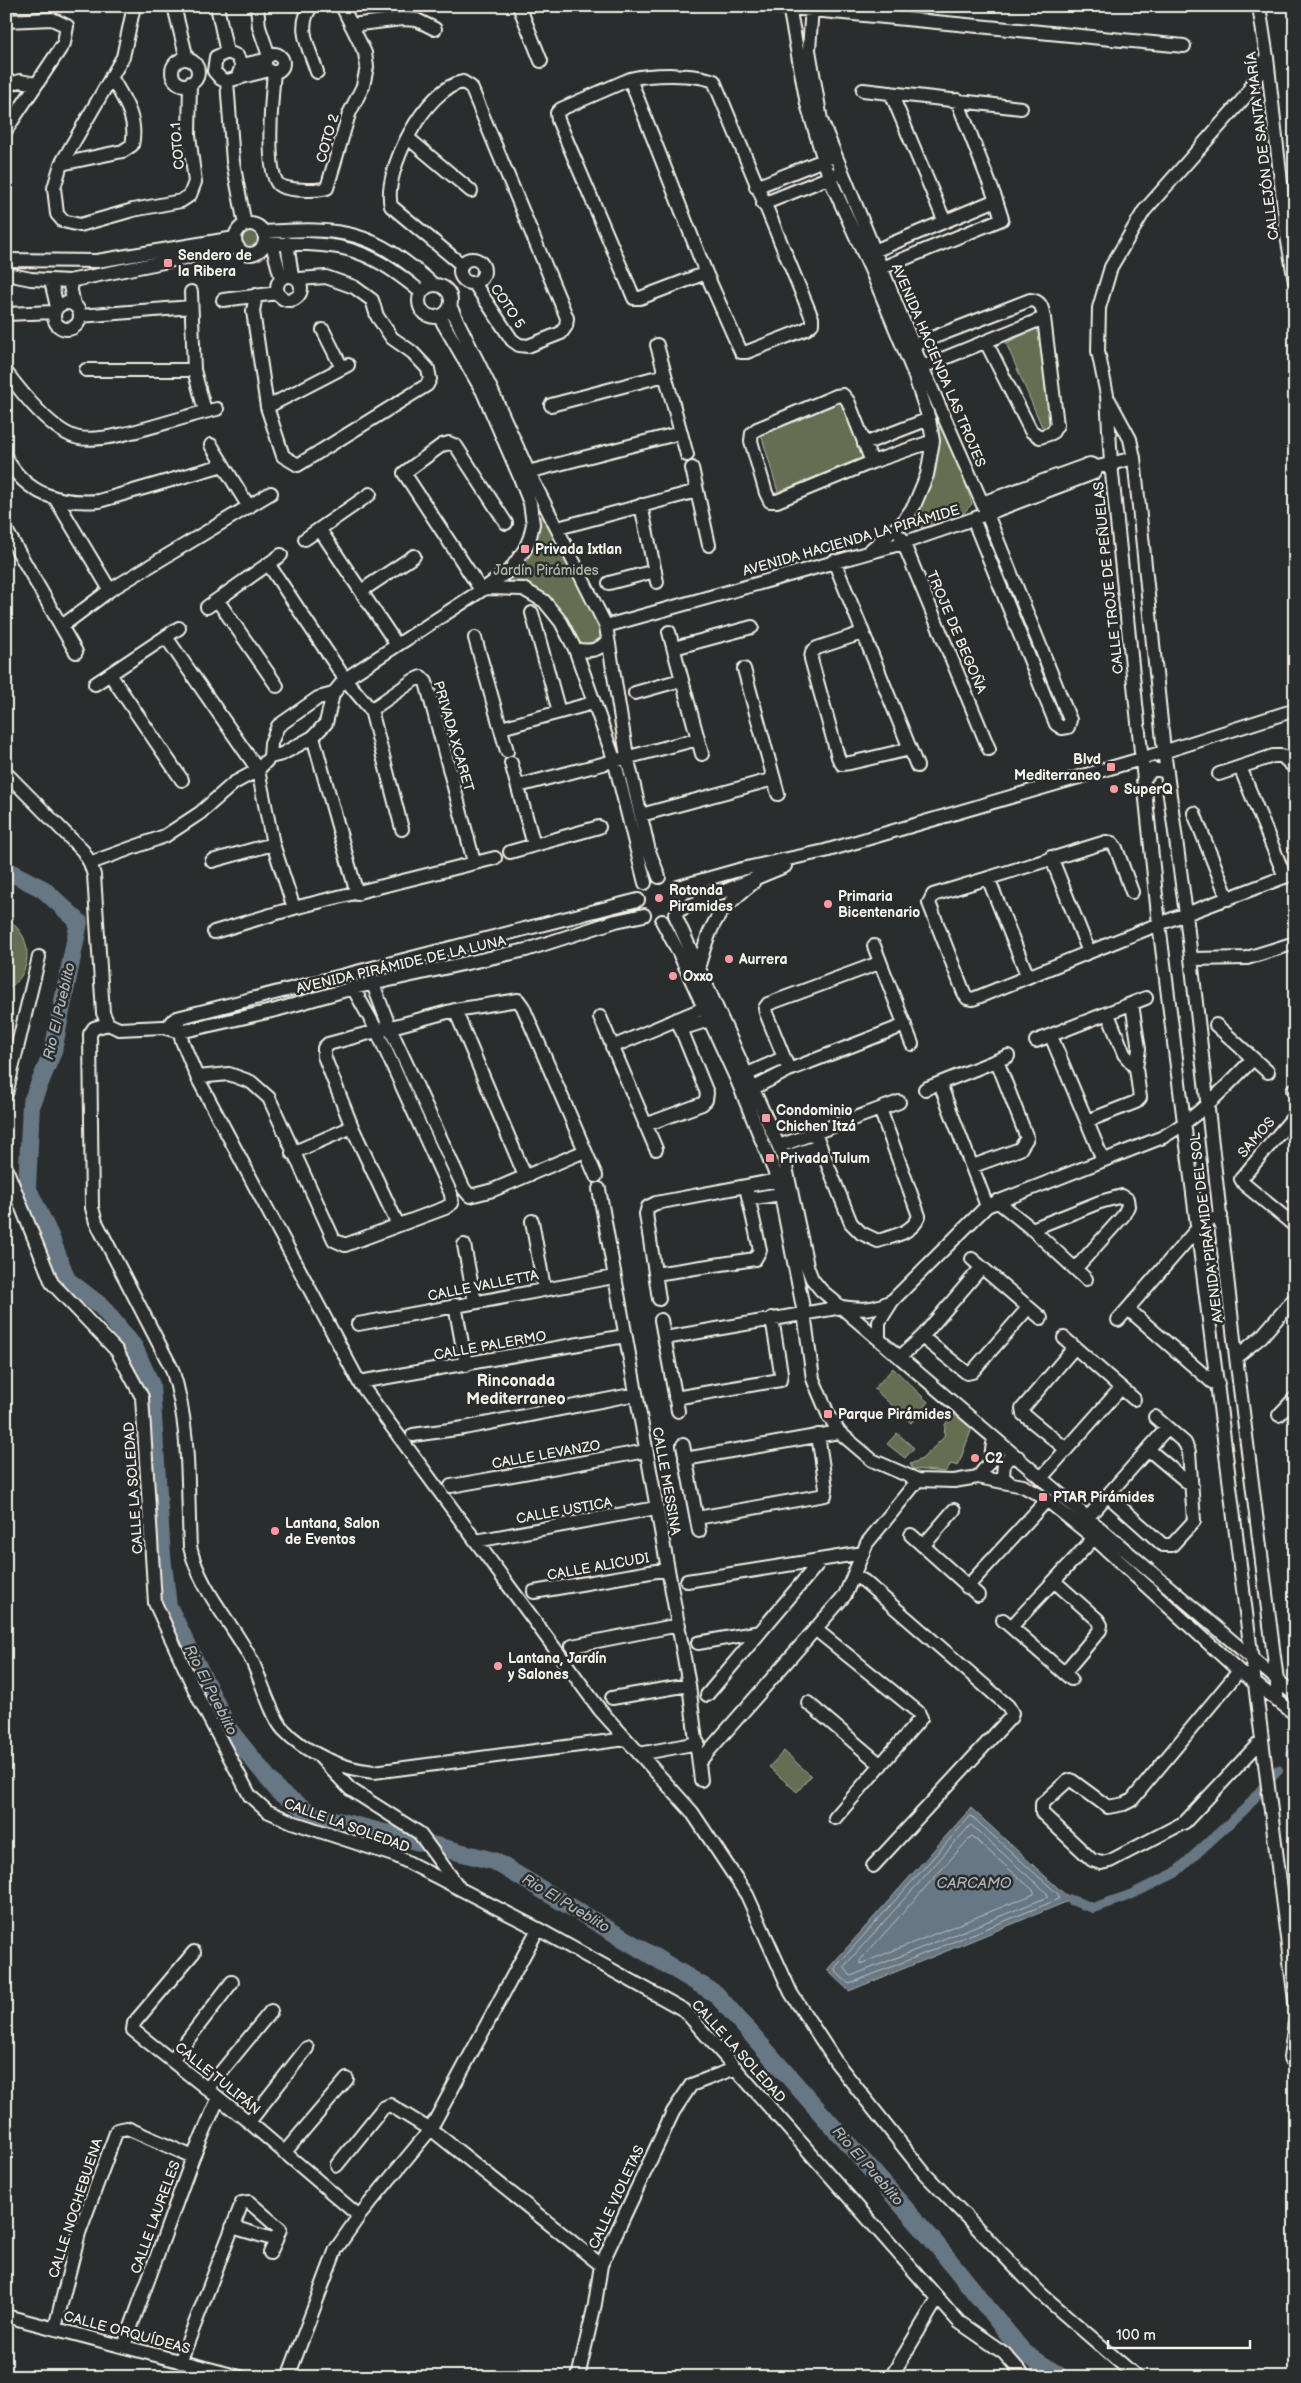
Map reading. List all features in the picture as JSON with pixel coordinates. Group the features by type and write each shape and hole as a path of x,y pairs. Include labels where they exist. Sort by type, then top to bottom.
{"street":[{"path":"61,164 123,57 134,6"},
{"name":"COTO 1","path":"61,164 54,188 57,214 63,221 80,225 133,210 181,201 190,195 195,182 189,135 192,70 174,6"},
{"path":"216,6 227,52"},
{"path":"192,70 231,74 269,64 259,27 256,6"},
{"path":"312,6 303,18 303,30 317,72"},
{"path":"342,6 351,25 402,19 417,20 435,29"},
{"path":"519,6 542,61"},
{"path":"771,6 812,7 1184,46"},
{"name":"CALLEJÓN DE SANTA MARÍA","path":"1259,6 1267,58 1287,236 1295,282"},
{"name":"AVENIDA HACIENDA LAS TROJES","path":"788,7 803,51 821,120 830,158 829,177 870,253 908,347 985,509 1070,720 1068,727 1062,728 1056,724 973,519"},
{"name":"AVENIDA HACIENDA LAS TROJES","path":"803,51 812,7"},
{"path":"6,21 52,19 67,26 64,43 6,130"},
{"name":"COTO 2","path":"269,64 269,121 274,177 278,185 286,188 321,190 327,188 349,114 363,86 367,68 365,53 351,25"},
{"path":"192,70 214,61 220,55 227,52 237,56 231,74 233,162 245,225"},
{"name":"CALLE TROJE DE PEÑUELAS","path":"1141,759 1111,464 1107,395 1098,351 1099,308 1111,267 1144,211 1245,97 1267,58"},
{"path":"214,61 231,74"},
{"path":"630,79 706,273 741,352 747,352 806,329 812,324 812,318 763,204 714,81 671,76 642,76 630,79 561,109 557,113 558,120 630,294 634,298 640,298 706,273"},
{"path":"61,164 123,151 132,146 134,136 133,117 111,77"},
{"path":"6,85 20,81 36,84"},
{"name":"COTO 5","path":"463,82 471,87 566,318 566,326 562,333 528,346 519,345 512,340 466,276 391,206 388,196 390,188 408,138 422,111 453,83 463,82"},
{"path":"863,90 1021,108"},
{"path":"891,93 944,220"},
{"path":"877,269 1002,219 1002,214 957,100"},
{"path":"408,138 471,192"},
{"path":"756,187 830,158"},
{"name":"AVENIDA HACIENDA LAS TROJES","path":"830,158 843,172 870,253"},
{"path":"763,204 843,172"},
{"path":"870,253 944,220 996,200"},
{"path":"236,242 238,230 245,225 258,226 291,278 301,291 296,298 284,299 278,293 277,285 291,278 326,277 354,286 372,300 377,316 392,338 412,352 428,369 430,379 427,385 298,465 283,456 267,407 253,311 256,295"},
{"path":"6,260 97,261 236,242 250,254 258,251 267,240 328,230 357,235 380,244 403,258 445,295 491,389 523,473 533,524 525,549 511,569 345,680 333,694 326,723 313,737 282,754 270,757 258,770 234,783 200,813 165,836 90,863"},
{"path":"267,240 328,245 354,250 374,258 394,270 421,292"},
{"path":"6,274 51,281 68,281 236,242"},
{"path":"287,243 291,278"},
{"path":"439,316 445,295 466,276"},
{"path":"51,281 57,324 68,329 78,322 77,310 68,281"},
{"path":"445,295 426,287 421,292 419,303 424,312 439,316 483,392 523,473 555,523 606,626 628,756 649,851 658,877"},
{"path":"6,372 55,426 78,438 101,439 211,410 194,370 190,307 191,292"},
{"path":"223,300 278,293"},
{"path":"908,347 1030,300 1037,300 1042,305 1057,425 1052,433 1040,437 1031,431 986,342"},
{"path":"6,314 55,310 66,304 77,310 190,307"},
{"path":"918,369 1044,318"},
{"path":"267,407 345,366 324,330"},
{"path":"657,345 687,456"},
{"name":"AVENIDA HACIENDA LAS TROJES","path":"868,552 897,527 914,506 927,476 933,441 918,369"},
{"path":"86,370 194,370"},
{"path":"551,405 665,375"},
{"path":"872,462 848,401 843,395 827,400 752,433 751,441 766,494 770,501 777,501 872,462 933,441"},
{"name":"CALLE TROJE DE PEÑUELAS","path":"1107,395 1130,439 1134,458 1164,751"},
{"path":"864,444 929,419"},
{"path":"523,473 680,433"},
{"path":"483,589 404,474 442,445 449,443 456,446 506,523"},
{"path":"211,445 249,507"},
{"name":"AVENIDA HACIENDA LA PIRÁMIDE","path":"606,626 834,560 903,543 973,519 985,509 1094,473 1098,467 1134,458"},
{"path":"7,460 16,474 32,489 55,498 81,502 99,500 223,465"},
{"path":"692,468 709,545"},
{"path":"533,524 543,516 555,523 697,491"},
{"path":"62,626 110,590 271,493"},
{"path":"305,539 370,494"},
{"path":"55,498 110,590"},
{"path":"609,582 656,577 641,505"},
{"name":"TROJE DE BEGOÑA","path":"897,527 990,749"},
{"path":"6,530 76,652"},
{"path":"320,530 397,644"},
{"path":"277,686 213,604 281,555"},
{"path":"361,591 414,556"},
{"path":"834,560 917,766"},
{"path":"269,565 345,680 371,710 402,829"},
{"path":"511,569 510,576 515,588"},
{"path":"483,589 523,589 544,600 562,622 575,649 592,703 614,760 645,883"},
{"path":"532,613 559,712"},
{"path":"674,648 752,626"},
{"path":"96,684 111,676 179,628"},
{"path":"669,632 702,754"},
{"path":"862,632 817,648 812,652 811,659 838,757 842,764 850,764 910,749"},
{"path":"166,637 258,770 273,844 294,908"},
{"path":"476,638 534,845"},
{"path":"575,649 591,651 602,647 608,640"},
{"path":"744,668 778,794"},
{"path":"111,676 182,780"},
{"name":"PRIVADA XCARET","path":"371,710 414,680 421,677 426,682 474,862"},
{"path":"635,693 681,680"},
{"path":"270,757 271,743 278,726 318,698 333,694"},
{"path":"501,728 592,703"},
{"path":"678,887 742,869 825,851 1141,759 1294,711"},
{"path":"313,737 357,894"},
{"path":"518,786 698,739"},
{"name":"AVENIDA PIRÁMIDE DEL SOL","path":"1164,751 1186,914 1244,1424 1278,1680 1277,1701"},
{"path":"1219,774 1282,756 1295,768"},
{"name":"AVENIDA PIRÁMIDE DEL SOL","path":"1141,759 1159,924 1295,2001"},
{"path":"1132,892 1116,848 1112,843 1106,842 1051,857 933,895 929,903 964,993 967,998 973,999 1159,924 1290,875 1240,767"},
{"path":"1143,780 1153,769 1168,772"},
{"path":"6,773 83,851 94,875 102,1013 108,1024 94,1028 90,1034 92,1208 96,1222 172,1369 179,1390 185,1433 190,1546 194,1564 202,1581 252,1662 281,1727 295,1740 320,1756 359,1771 374,1772 626,1739"},
{"path":"641,815 774,779"},
{"path":"1194,813 1228,899"},
{"path":"510,852 599,827"},
{"path":"212,861 273,844"},
{"path":"662,921 767,873 825,851"},
{"path":"1051,857 1090,952"},
{"path":"214,932 294,908 357,894 494,858"},
{"path":"698,969 710,929 719,914 730,902 767,873"},
{"path":"742,1077 709,1020 662,921 644,915 638,900 639,891 645,883 658,877 670,879 682,894 677,913 748,1091 778,1180 804,1313 813,1379 828,1414 839,1432 872,1460 918,1480 954,1481 978,1477 1009,1482 1023,1486 1046,1500 1088,1518"},
{"path":"988,878 1028,977"},
{"name":"AVENIDA PIRÁMIDE DE LA LUNA","path":"163,1027 177,1018 638,900"},
{"name":"AVENIDA PIRÁMIDE DE LA LUNA","path":"108,1024 119,1029 163,1027 180,1032 353,988 526,950 616,921 644,915"},
{"path":"1191,959 1247,958 1295,943"},
{"path":"874,946 912,1044"},
{"path":"6,1094 40,957"},
{"path":"789,1070 766,1014 765,1008 768,1004 880,963"},
{"path":"373,984 389,1026 464,1190 470,1196 477,1195 585,1151"},
{"path":"197,1077 229,1074 251,1082 269,1098 292,1153 334,1240 338,1244 345,1245 445,1208 452,1203 451,1194 376,1029 353,988"},
{"path":"1036,1041 1146,998"},
{"path":"398,1225 352,1127 326,1063 324,1048 328,1044 376,1029 455,1010 518,1000 523,1007 596,1176"},
{"path":"233,1004 236,1019"},
{"path":"1086,1121 1136,1102 1140,1098 1136,1068 1139,1049 1132,1004"},
{"path":"682,1023 704,1008"},
{"path":"455,1010 525,1176"},
{"path":"1108,1014 1124,1054 1136,1068"},
{"path":"600,1017 656,1149"},
{"path":"177,1018 180,1032 197,1077 359,1382 600,1710 692,1812 747,1895 791,1993 836,2062 913,2159 1040,2293 1138,2377"},
{"path":"612,1047 682,1023 709,1020"},
{"path":"645,1125 702,1104 706,1100 707,1092 682,1023"},
{"path":"748,1091 789,1070 905,1025"},
{"path":"1216,1026 1268,1072"},
{"path":"1051,1036 1103,1160"},
{"path":"742,1077 784,1058"},
{"path":"926,1089 1002,1058 1027,1138 1020,1149 973,1166"},
{"path":"879,1338 879,1322 893,1300 992,1204 1163,1137 1184,1125 1207,1106 1253,1059"},
{"path":"940,1084 973,1166 992,1204 1032,1229 1086,1279"},
{"path":"748,1091 784,1144 789,1157 807,1266 817,1284 1295,1695"},
{"path":"784,1144 899,1102"},
{"path":"815,1132 851,1223 860,1233 878,1241 910,1229 916,1224 919,1216 880,1109"},
{"name":"SAMOS","path":"1292,1219 1244,1184 1241,1179 1295,1115"},
{"path":"292,1153 352,1127"},
{"path":"789,1157 820,1146"},
{"name":"CALLE LA SOLEDAD","path":"6,1168 52,1283 117,1350 142,1397 155,1604 199,1699 250,1796 267,1811 292,1822 396,1856 538,1929 684,2010 959,2322 1004,2353 1025,2377"},
{"path":"750,1192 778,1180"},
{"name":"CALLE MESSINA","path":"599,1189 656,1508 679,1624 698,1743 701,1780"},
{"path":"655,1274 755,1259 760,1250 750,1192"},
{"path":"659,1299 646,1214 648,1206 656,1203 750,1192 781,1194"},
{"path":"1032,1229 1107,1200 1122,1196 1128,1199 1128,1206 1123,1216 1076,1268"},
{"path":"1118,1320 1197,1229 1203,1223 1221,1216"},
{"path":"532,1221 544,1288"},
{"path":"464,1245 475,1302"},
{"path":"900,1357 922,1337 977,1264 1041,1318"},
{"name":"CALLE VALLETTA","path":"358,1324 544,1288 614,1277"},
{"path":"1236,1357 1261,1337 1295,1298"},
{"path":"665,1338 776,1317 842,1307 858,1310 877,1308 893,1300"},
{"path":"456,1306 466,1365"},
{"path":"922,1337 967,1373 972,1372 1028,1308"},
{"path":"1128,1308 1212,1382 1218,1384"},
{"path":"675,1398 780,1380 782,1374 776,1317"},
{"path":"661,1320 678,1412"},
{"name":"CALLE PALERMO","path":"359,1382 625,1336"},
{"path":"1064,1338 1134,1399"},
{"path":"1066,1450 1023,1414 1022,1409 1074,1348"},
{"path":"1041,1478 1121,1388"},
{"path":"413,1435 464,1428 636,1394"},
{"path":"1279,1416 1295,1398"},
{"path":"1108,1496 1163,1545 1168,1547 1194,1521 1189,1452 1185,1443 1155,1417"},
{"path":"1223,1427 1244,1424"},
{"path":"1088,1518 1167,1428"},
{"path":"685,1459 839,1432"},
{"path":"697,1518 825,1495 826,1488 820,1435"},
{"path":"978,1477 990,1462 994,1438"},
{"path":"683,1445 699,1532"},
{"path":"1149,1450 1192,1486"},
{"name":"CALLE LEVANZO","path":"451,1486 646,1452"},
{"path":"1009,1482 1003,1476 1004,1463 1009,1458 1018,1457"},
{"path":"699,1762 845,1595 867,1543 918,1480"},
{"path":"967,1587 1046,1500"},
{"name":"CALLE USTICA","path":"476,1541 656,1508"},
{"path":"923,1546 954,1510"},
{"path":"1088,1518 1094,1538 1239,1671 1295,1714"},
{"path":"910,1535 978,1595"},
{"path":"1054,1581 1098,1620 1101,1625 1100,1630 1067,1676 1008,1623 1054,1581 1094,1538"},
{"path":"687,1581 863,1553"},
{"path":"707,1695 821,1560"},
{"name":"CALLE ALICUDI","path":"534,1592 668,1569"},
{"path":"854,1576 864,1581 1008,1706 1012,1713 1008,1721 873,1866"},
{"path":"572,1646 679,1624"},
{"path":"816,1628 920,1715 920,1720 835,1818"},
{"path":"698,1643 760,1632"},
{"path":"1239,1671 1132,1800 1124,1804 1108,1807 1071,1780 1066,1782 1042,1804 1042,1813 1092,1860 1100,1863 1110,1861 1185,1822 1262,1740"},
{"path":"612,1698 689,1685"},
{"path":"808,1703 881,1765"},
{"path":"639,1754 698,1743"},
{"path":"320,1756 322,1762 350,1789 419,1833 462,1891"},
{"path":"288,2377 336,2249 359,2216 430,2130 538,1929"},
{"name":"CALLE TULIPÁN","path":"194,1952 132,2027 218,2099 249,2122 359,2216"},
{"path":"172,2060 232,1982"},
{"path":"207,2089 271,2011"},
{"path":"1295,2022 1290,2058 1295,2062"},
{"path":"249,2122 307,2048"},
{"name":"CALLE VIOLETAS","path":"578,2377 602,2265 672,2112 691,2085 736,2068"},
{"path":"284,2153 347,2079"},
{"name":"CALLE LAURELES","path":"124,2346 193,2157 218,2099"},
{"path":"337,2165 387,2105 430,2130 602,2265"},
{"name":"CALLE NOCHEBUENA","path":"54,2328 79,2233 115,2133 119,2128 127,2128 193,2157"},
{"path":"180,2362 241,2205 247,2201 281,2229"},
{"path":"232,2227 281,2229"},
{"path":"270,2253 281,2229"},
{"path":"891,2377 938,2298"},
{"name":"CALLE ORQUÍDEAS","path":"6,2316 240,2377"}],"green space":[{"path":"251,225 261,229 265,239 261,249 251,253 241,249 237,239 241,229"},
{"path":"1038,328 1050,427 1042,427 1006,343"},
{"path":"841,402 863,457 778,492 761,434"},
{"path":"945,419 972,504 960,517 921,528 915,520 936,470 940,420"},
{"name":"Jardín Pirámides","path":"543,516 552,519 608,640 583,651 548,604 539,597 520,589 512,582 510,576 536,520"},
{"path":"6,916 24,938 27,960 18,980 6,989"},
{"path":"893,1368 928,1402 911,1423 874,1389"},
{"path":"953,1411 972,1428 958,1466 951,1464 945,1472 913,1469 910,1464 922,1459 944,1437 945,1425"},
{"path":"897,1433 914,1448 905,1458 887,1444"},
{"path":"784,1751 811,1776 797,1792 769,1767"}],"water":[{"name":"CARCAMO","path":"971,1808 1071,1900 849,1991 827,1970"}],"waterway":[{"name":"Rio El Pueblito","path":"6,870 43,889 79,922 53,1051 31,1104 27,1187 50,1236 67,1280 102,1307 134,1347 151,1385 162,1556 168,1606 229,1730 280,1793 314,1815 494,1861 716,1994 931,2238 1023,2352 1061,2377"},
{"path":"1291,1755 1295,1750"},
{"path":"1071,1900 1093,1908 1130,1895 1175,1873 1245,1809 1278,1770"}],"place":[{"name":"Sendero de la Ribera","path":"168,263"},
{"name":"Privada Ixtlan","path":"525,549"},
{"name":"Blvd Mediterraneo","path":"1111,767"},
{"name":"SuperQ","path":"1114,789"},
{"name":"Rotonda Piramides","path":"659,898"},
{"name":"Primaria Bicentenario","path":"828,904"},
{"name":"Aurrera","path":"729,959"},
{"name":"Oxxo","path":"673,976"},
{"name":"Condominio Chichen Itzá","path":"766,1118"},
{"name":"Privada Tulum","path":"770,1158"},
{"name":"Parque Pirámides","path":"828,1414"},
{"name":"C2","path":"975,1458"},
{"name":"PTAR Pirámides","path":"1043,1497"},
{"name":"Lantana, Salon de Eventos","path":"275,1531"},
{"name":"Lantana, Jardín y Salones","path":"498,1666"}],"district":[{"name":"Rinconada Mediterraneo","path":"516,1389"}]}
